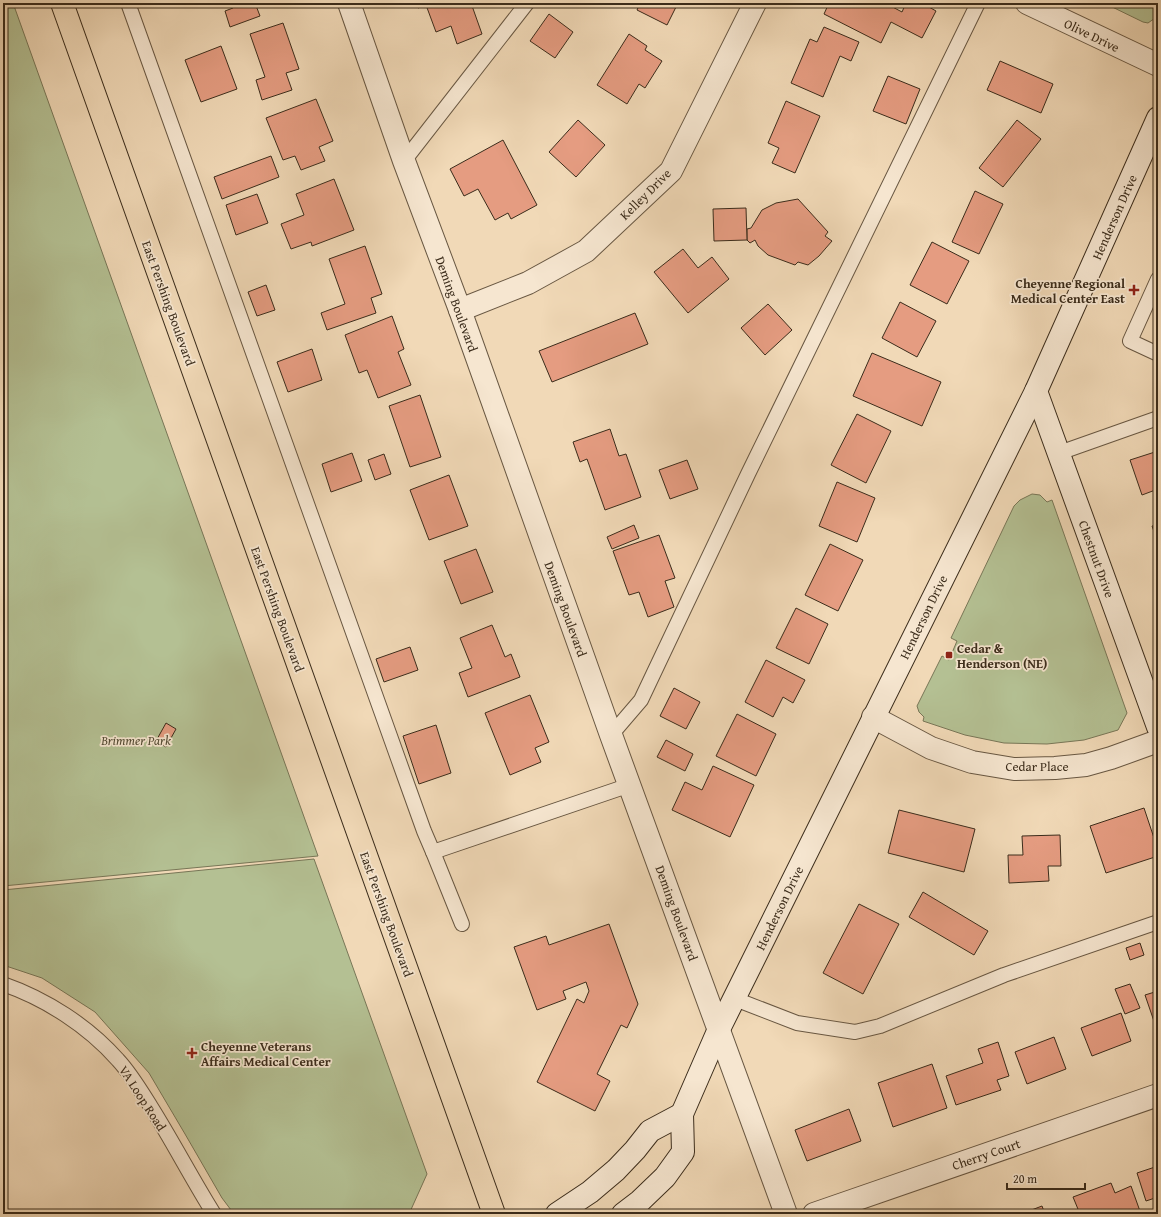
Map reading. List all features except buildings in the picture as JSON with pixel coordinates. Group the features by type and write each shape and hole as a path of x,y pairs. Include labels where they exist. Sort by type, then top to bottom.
{"main road":[{"name":"East Pershing Boulevard","path":"62,3 494,1214"}],"street":[{"name":"Deming Boulevard","path":"349,3 404,161 460,310 611,735 786,1214"},
{"name":"Kelley Drive","path":"460,310 528,283 586,251 671,171 755,3"},
{"name":"Olive Drive","path":"1026,3 1158,65"},
{"name":"Henderson Drive","path":"623,1214 640,1201 665,1177 683,1152 682,1114 719,1029 1036,391 1158,118"},
{"name":"Chestnut Drive","path":"1036,391 1158,727"},
{"name":"Cedar Place","path":"873,718 931,748 972,762 1014,769 1055,768 1086,765 1111,758 1158,741"},
{"name":"Cherry Court","path":"814,1214 1158,1095"},
{"path":"557,1214 590,1192 616,1170 650,1131 682,1114"}],"lane":[{"path":"128,3 399,764 462,924"},
{"path":"404,161 527,3"},
{"path":"611,735 641,700 748,474 978,3"},
{"path":"1158,279 1130,341 1158,354"},
{"path":"1059,453 1158,418"},
{"path":"433,852 630,785"},
{"path":"734,999 797,1023 855,1032 880,1026 1004,975 1158,922"},
{"name":"VA Loop Road","path":"3,984 46,1003 68,1017 99,1041 118,1060 135,1082 214,1214"}],"green space":[{"name":"Brimmer Park","path":"3,3 13,3 318,856 3,886"},
{"path":"1104,3 1158,3 1158,16 1148,23 1143,22"},
{"path":"1032,494 1040,495 1047,502 1052,500 1127,713 1118,730 1084,740 1047,744 1004,743 965,735 923,721 924,717 919,712 917,706 942,656 949,660 957,641 951,638 1014,506 1020,500"},
{"name":"Cheyenne Veterans Affairs Medical Center","path":"314,859 427,1174 409,1214 234,1214 222,1198 149,1073 95,1012 42,978 3,965 3,890"}],"place":[{"name":"Cheyenne Regional Medical Center East","path":"1134,290"},
{"name":"Cedar & Henderson (NE)","path":"949,655"},
{"name":"Cheyenne Veterans Affairs Medical Center","path":"192,1053"}]}
